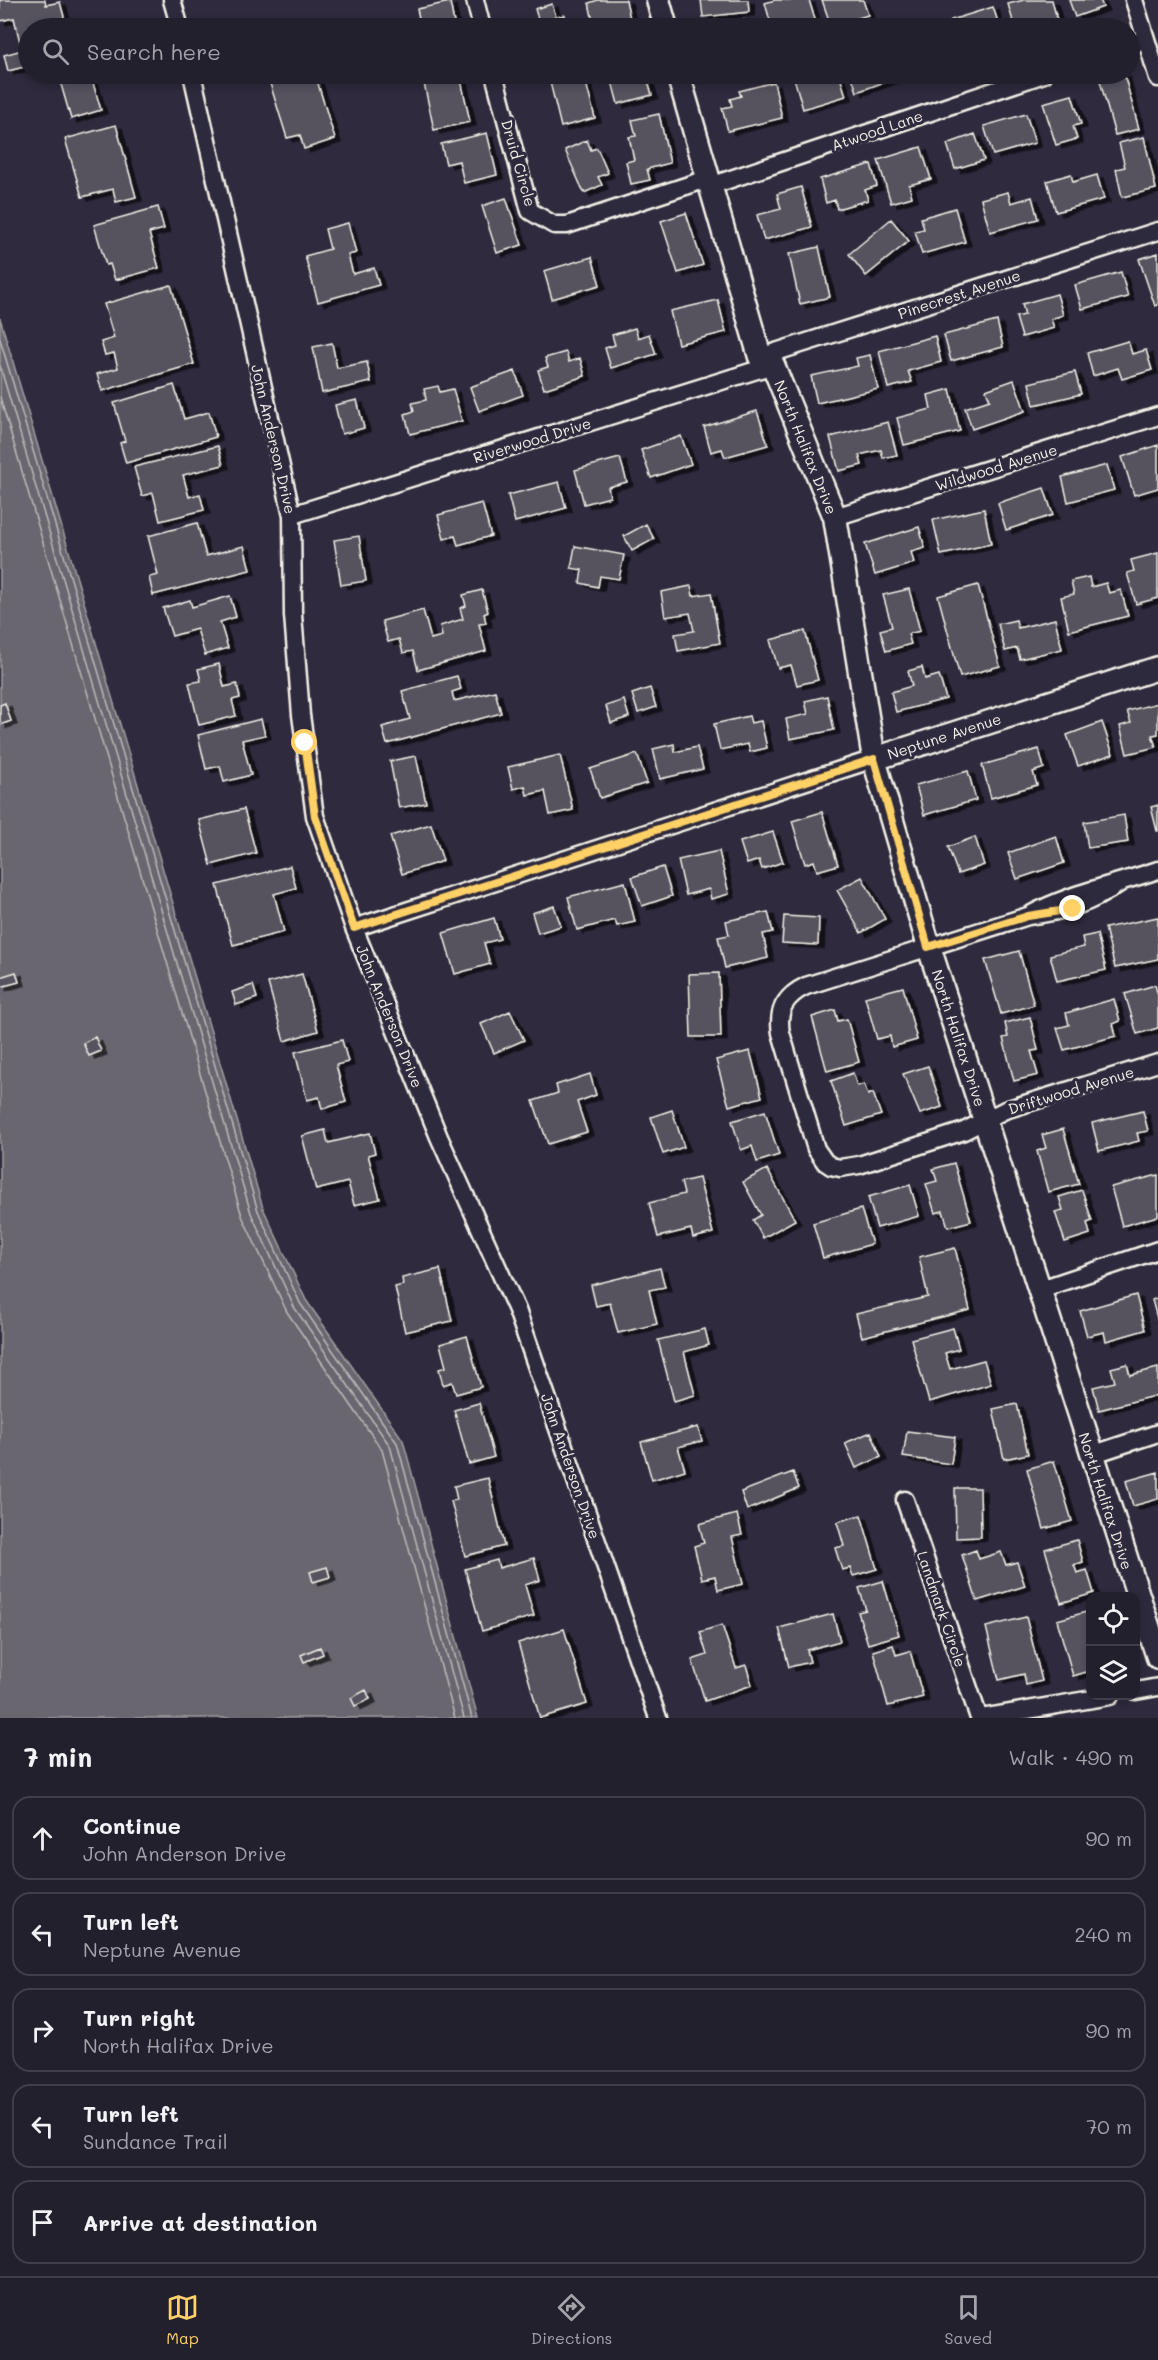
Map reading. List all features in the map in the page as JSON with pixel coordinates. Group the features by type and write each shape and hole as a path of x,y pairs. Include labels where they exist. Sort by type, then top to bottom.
{"street":[{"path":"172,0 177,18"},
{"path":"475,0 480,18"},
{"path":"658,0 663,18"},
{"path":"1134,0 1140,18"},
{"path":"1140,20 1158,78"},
{"path":"1140,41 1146,39"},
{"name":"John Anderson Drive","path":"194,84 292,515 293,615 301,715 315,816 354,928 439,1137 517,1310 658,1718"},
{"name":"Druid Circle","path":"497,84 530,211 554,225 567,225 709,182"},
{"name":"North Halifax Drive","path":"681,84 709,182 767,361 835,517 874,759 928,947 986,1120 1038,1290 1158,1657"},
{"name":"Atwood Lane","path":"709,182 1013,84"},
{"name":"Pinecrest Avenue","path":"767,361 1158,231"},
{"name":"Riverwood Drive","path":"292,515 767,361"},
{"name":"Wildwood Avenue","path":"835,517 1158,416"},
{"name":"Neptune Avenue","path":"354,928 1158,668"},
{"name":"Driftwood Avenue","path":"1158,870 1120,883 1082,891 1056,901 1028,916 806,986 797,991 783,1005 779,1022 816,1149 825,1162 831,1166 849,1167 964,1131 1005,1110 1158,1063"},
{"path":"1038,1290 1158,1250"},
{"path":"1091,1455 1158,1433"},
{"name":"Landmark Circle","path":"905,1500 980,1718"},
{"path":"1140,1690 1158,1687"},
{"path":"980,1718 1086,1699"}],"water":[{"path":"0,318 263,1208 306,1300 403,1440 478,1718 0,1718"}],"building":[{"path":"0,0 45,0 46,5 60,2 64,18 18,18 18,34 14,18 0,21"},
{"path":"598,0 626,0 630,18 592,18 589,3"},
{"path":"701,0 748,0 749,12 703,17"},
{"path":"775,0 809,0 815,18 769,18 765,3"},
{"path":"822,0 863,0 868,15 858,18 828,18"},
{"path":"1024,0 1052,0 1056,18 1012,18 1008,4"},
{"path":"1069,0 1100,0 1103,7 1075,17"},
{"path":"450,2 453,18 419,18 417,9"},
{"path":"552,4 556,17 565,15 566,18 538,18 535,9"},
{"path":"993,7 997,18 957,18"},
{"path":"18,51 18,68 8,71 4,55"},
{"path":"61,84 93,84 101,110 71,119"},
{"path":"270,84 318,84 335,139 304,149 300,135 287,138"},
{"path":"424,84 462,84 470,122 434,130"},
{"path":"550,84 586,84 595,118 561,127"},
{"path":"613,84 649,84 652,95 618,104"},
{"path":"774,84 782,118 728,131 722,108 732,106 730,99 741,96 739,91"},
{"path":"796,84 842,84 846,96 803,109"},
{"path":"854,84 879,84 857,92"},
{"path":"1101,84 1127,84 1139,129 1115,135"},
{"path":"1072,95 1081,124 1073,126 1077,139 1056,145 1043,103"},
{"path":"659,114 670,163 647,169 650,180 631,184 626,162 634,160 629,137 636,136 632,120"},
{"path":"1026,114 1035,143 993,155 984,126"},
{"path":"116,125 136,197 116,202 113,189 82,197 65,139"},
{"path":"487,133 497,175 464,183 459,161 446,164 441,144"},
{"path":"975,134 984,160 955,169 947,144"},
{"path":"1144,137 1156,189 1122,197 1116,169 1125,167 1119,143"},
{"path":"587,140 591,150 597,148 608,173 598,177 602,185 584,193 565,150"},
{"path":"921,147 931,179 909,185 912,197 891,203 878,160"},
{"path":"871,164 877,186 865,190 868,200 837,209 835,200 826,203 820,179"},
{"path":"1071,174 1073,182 1097,175 1104,199 1056,212 1047,181"},
{"path":"801,187 812,227 764,240 757,215 781,209 777,194"},
{"path":"1008,192 1011,203 1032,197 1038,219 990,232 981,199"},
{"path":"506,198 522,245 497,253 482,206"},
{"path":"158,207 164,229 149,233 159,268 115,280 110,264 106,265 94,225"},
{"path":"955,208 965,242 922,254 915,231 924,229 921,218"},
{"path":"686,213 703,265 678,273 661,221"},
{"path":"891,219 909,241 866,276 849,254"},
{"path":"348,223 356,253 348,255 353,274 374,268 379,285 318,302 305,256 330,249 325,229"},
{"path":"819,247 830,297 800,304 789,254"},
{"path":"1158,253 1158,305 1155,306 1139,259"},
{"path":"592,257 600,285 552,299 544,271"},
{"path":"1121,272 1128,297 1082,309 1075,285"},
{"path":"171,285 194,364 102,391 97,374 118,368 114,353 105,355 101,342 114,338 104,304"},
{"path":"1057,294 1063,315 1051,319 1054,328 1022,337 1016,317 1025,315 1022,304"},
{"path":"718,300 726,332 678,344 670,311"},
{"path":"997,321 1003,347 951,361 944,335"},
{"path":"635,328 638,338 649,334 656,354 611,368 605,348 615,345 612,335"},
{"path":"935,336 941,362 908,371 912,382 888,388 879,351"},
{"path":"1128,341 1132,354 1146,350 1152,370 1122,379 1118,368 1093,376 1087,353"},
{"path":"332,343 337,368 367,362 371,382 322,393 313,347"},
{"path":"566,352 569,362 580,358 585,376 544,389 538,370 548,367 545,358"},
{"path":"870,355 878,389 817,403 811,376 858,366 856,358"},
{"path":"515,371 523,395 479,411 470,387"},
{"path":"1075,372 1081,394 1034,405 1029,383"},
{"path":"1014,380 1025,411 972,429 965,408 990,400 986,390"},
{"path":"174,385 184,419 209,412 216,437 126,463 120,443 125,441 114,403"},
{"path":"438,386 440,392 453,389 462,421 410,434 405,414 414,411 412,403 426,400 424,389"},
{"path":"950,389 960,431 904,445 897,418 931,409 928,395"},
{"path":"357,400 364,428 342,434 335,405"},
{"path":"757,411 768,445 725,457 722,449 711,452 704,427"},
{"path":"888,422 897,455 883,458 881,450 859,455 862,465 839,471 830,437"},
{"path":"681,436 691,464 651,478 641,450"},
{"path":"1158,445 1158,488 1134,495 1122,457"},
{"path":"218,446 223,465 183,475 189,497 200,494 204,510 160,521 153,493 142,496 134,467"},
{"path":"620,458 627,482 608,487 610,497 584,504 575,470"},
{"path":"1107,465 1114,490 1068,502 1062,477"},
{"path":"559,482 566,508 515,522 508,495"},
{"path":"1044,488 1053,515 1006,530 998,503"},
{"path":"482,503 491,536 458,545 455,536 444,539 438,515"},
{"path":"984,509 991,544 941,555 933,520"},
{"path":"197,523 206,556 244,546 250,570 153,595 149,577 158,575 148,536"},
{"path":"646,524 654,539 632,551 624,536"},
{"path":"919,527 925,548 911,552 914,563 875,575 865,544"},
{"path":"359,536 366,581 341,585 334,540"},
{"path":"575,546 624,555 619,579 600,576 598,587 580,583 582,570 571,568"},
{"path":"1158,553 1158,598 1136,604 1127,573 1134,571 1131,560"},
{"path":"1089,577 1091,587 1106,583 1109,593 1121,590 1128,616 1069,631 1061,597 1074,594 1071,581"},
{"path":"978,585 1000,666 960,677 938,596"},
{"path":"691,586 693,596 711,593 720,643 678,651 675,634 694,631 690,613 665,617 661,592"},
{"path":"909,589 920,631 908,634 911,644 886,651 880,630 892,627 883,595"},
{"path":"482,590 488,612 484,614 486,623 479,624 486,651 418,670 413,651 403,653 399,639 388,642 382,621 423,610 431,639 442,636 440,626 463,619 460,608 466,606 463,595"},
{"path":"230,596 236,617 220,622 228,648 205,655 197,629 172,636 163,608 190,600 192,607"},
{"path":"1055,619 1062,649 1020,659 1017,648 1005,651 998,624 1016,620 1018,628"},
{"path":"805,631 818,680 797,685 791,665 778,668 770,640"},
{"path":"219,664 224,687 237,684 240,698 232,700 236,716 199,725 189,683 201,681 198,669"},
{"path":"922,667 925,679 939,675 946,699 896,712 891,692 912,686 908,671"},
{"path":"457,676 461,689 452,692 454,701 495,691 501,713 387,744 382,727 410,719 402,691"},
{"path":"650,688 656,707 638,713 632,694"},
{"path":"827,696 834,730 790,739 786,719 808,714 805,701"},
{"path":"624,700 629,717 611,723 606,706"},
{"path":"5,703 11,721 0,725 0,705"},
{"path":"1158,703 1158,734 1152,735 1156,747 1127,754 1120,726 1131,723 1127,711"},
{"path":"749,716 751,723 761,721 767,748 750,752 748,744 720,750 714,724"},
{"path":"261,719 265,735 242,740 251,775 224,782 220,766 206,769 198,735"},
{"path":"1102,722 1113,754 1078,766 1067,735"},
{"path":"674,744 675,752 697,747 703,769 660,779 653,749"},
{"path":"1039,749 1044,768 1033,772 1037,785 991,798 982,765"},
{"path":"637,754 647,783 600,798 590,769"},
{"path":"560,755 573,810 550,815 545,791 527,795 525,786 513,789 508,767"},
{"path":"416,756 426,803 399,808 390,761"},
{"path":"968,771 976,800 924,815 916,785"},
{"path":"1158,805 1158,831 1157,831 1151,807"},
{"path":"244,809 256,853 211,865 199,820"},
{"path":"822,812 838,865 817,871 814,861 805,864 792,821"},
{"path":"1124,815 1128,842 1088,848 1084,822"},
{"path":"431,824 443,861 402,874 390,836"},
{"path":"773,832 783,862 762,869 759,860 747,864 740,842"},
{"path":"1056,836 1064,863 1017,879 1008,853"},
{"path":"975,837 984,865 958,874 948,847"},
{"path":"719,851 729,894 711,899 709,889 686,895 678,860"},
{"path":"290,866 296,888 274,894 284,932 233,945 217,885"},
{"path":"663,867 672,896 642,906 632,877"},
{"path":"862,877 885,919 861,933 837,890"},
{"path":"625,882 635,922 617,926 615,920 577,930 568,897"},
{"path":"554,906 561,926 538,933 532,913"},
{"path":"768,912 773,932 763,934 768,958 725,968 718,937 729,935 726,921"},
{"path":"784,916 819,918 818,945 782,943"},
{"path":"1158,917 1158,959 1115,968 1105,928"},
{"path":"494,918 500,939 484,943 490,964 455,974 443,933"},
{"path":"1097,934 1106,970 1057,981 1050,955 1084,947 1082,937"},
{"path":"1019,951 1034,1005 1001,1014 985,960"},
{"path":"16,972 19,982 0,987 0,977"},
{"path":"719,973 721,1037 691,1037 689,974"},
{"path":"302,974 318,1031 284,1041 268,983"},
{"path":"253,985 257,998 236,1005 232,992"},
{"path":"1155,985 1158,995 1158,1028 1137,1034 1125,994"},
{"path":"903,987 917,1040 892,1047 890,1036 877,1039 865,997"},
{"path":"1114,999 1120,1021 1113,1024 1116,1036 1064,1050 1057,1028 1069,1025 1066,1013"},
{"path":"835,1010 838,1021 847,1019 859,1062 827,1071 812,1017"},
{"path":"510,1011 524,1040 494,1053 481,1024"},
{"path":"1030,1017 1038,1050 1031,1051 1038,1075 1014,1081 1003,1038 1008,1037 1005,1023"},
{"path":"95,1037 101,1051 89,1056 83,1043"},
{"path":"342,1040 348,1062 336,1065 346,1102 322,1109 319,1097 307,1100 295,1052"},
{"path":"750,1051 762,1097 729,1106 716,1060"},
{"path":"928,1066 942,1107 920,1114 903,1074"},
{"path":"853,1073 857,1086 864,1084 868,1095 873,1093 881,1115 846,1126 831,1081"},
{"path":"590,1074 596,1095 577,1102 587,1132 548,1144 533,1101 558,1093 556,1085"},
{"path":"672,1110 684,1147 663,1154 651,1117"},
{"path":"765,1111 779,1155 757,1162 752,1146 741,1150 732,1121"},
{"path":"1143,1111 1148,1131 1137,1133 1139,1141 1099,1151 1092,1123"},
{"path":"1063,1129 1079,1184 1048,1192 1037,1151 1046,1148 1042,1135"},
{"path":"325,1130 328,1143 370,1133 375,1153 368,1155 380,1199 354,1205 348,1182 316,1190 302,1136"},
{"path":"954,1163 971,1221 948,1227 943,1211 935,1213 926,1184 937,1181 933,1169"},
{"path":"767,1169 795,1220 763,1238 753,1220 761,1215 743,1182"},
{"path":"1158,1175 1158,1216 1122,1226 1111,1187"},
{"path":"699,1178 713,1233 693,1238 691,1229 658,1237 649,1203 684,1194 681,1182"},
{"path":"910,1185 919,1216 877,1228 868,1197"},
{"path":"1082,1190 1092,1221 1087,1223 1090,1234 1065,1242 1055,1212 1063,1210 1059,1197"},
{"path":"861,1209 872,1244 823,1258 813,1223"},
{"path":"955,1248 970,1310 862,1337 856,1314 928,1297 919,1257"},
{"path":"660,1268 665,1287 649,1290 657,1324 618,1333 610,1303 596,1306 591,1285"},
{"path":"440,1269 452,1321 405,1332 395,1287 403,1285 402,1278"},
{"path":"1136,1295 1145,1330 1106,1341 1104,1332 1087,1336 1080,1311"},
{"path":"1158,1298 1158,1322 1152,1300"},
{"path":"953,1328 959,1349 945,1353 950,1369 984,1360 991,1384 929,1402 911,1339"},
{"path":"705,1329 709,1345 684,1352 695,1395 674,1401 658,1340"},
{"path":"467,1336 481,1387 456,1394 452,1382 443,1385 439,1369 446,1367 440,1344"},
{"path":"1127,1364 1130,1375 1158,1368 1158,1395 1099,1410 1093,1387 1115,1382 1111,1368"},
{"path":"479,1403 494,1457 469,1464 454,1410"},
{"path":"1017,1404 1028,1454 1004,1459 993,1409"},
{"path":"698,1427 702,1441 678,1447 685,1470 652,1480 641,1442"},
{"path":"907,1431 955,1437 951,1464 903,1457"},
{"path":"871,1432 881,1457 856,1468 845,1443"},
{"path":"1054,1461 1072,1521 1044,1529 1027,1469"},
{"path":"793,1472 799,1488 747,1510 741,1492"},
{"path":"1158,1472 1158,1499 1133,1506 1126,1481"},
{"path":"488,1478 504,1546 465,1556 451,1501 457,1500 454,1486"},
{"path":"955,1488 980,1488 981,1537 956,1538"},
{"path":"737,1514 742,1535 732,1537 743,1584 718,1590 715,1576 702,1579 694,1546 704,1543 699,1524"},
{"path":"861,1515 877,1569 853,1576 850,1568 842,1570 835,1548 844,1546 837,1522"},
{"path":"1077,1540 1083,1562 1074,1565 1077,1573 1087,1570 1094,1592 1086,1592 1086,1595 1061,1603 1045,1549"},
{"path":"976,1550 979,1559 1001,1552 1006,1565 1017,1562 1025,1586 977,1601 962,1555"},
{"path":"534,1558 540,1580 525,1585 534,1616 482,1631 465,1569 497,1560 499,1568"},
{"path":"327,1567 330,1577 313,1582 310,1572"},
{"path":"883,1581 899,1635 868,1644 858,1612 866,1610 859,1588"},
{"path":"1086,1612 1086,1672 1073,1676 1057,1620"},
{"path":"833,1614 840,1641 807,1650 810,1662 789,1667 779,1628"},
{"path":"1026,1617 1042,1681 1026,1685 1024,1674 999,1680 986,1627"},
{"path":"722,1625 736,1668 746,1665 752,1685 705,1701 692,1660 707,1655 700,1632"},
{"path":"564,1629 587,1704 540,1718 518,1643"},
{"path":"893,1645 896,1655 910,1651 923,1697 888,1706 873,1651"},
{"path":"320,1647 323,1654 304,1662 301,1655"},
{"path":"366,1690 370,1699 355,1706 351,1698"}],"route":[{"path":"305,743 315,816 354,928 874,759 928,947 1028,916 1073,909"}]}
